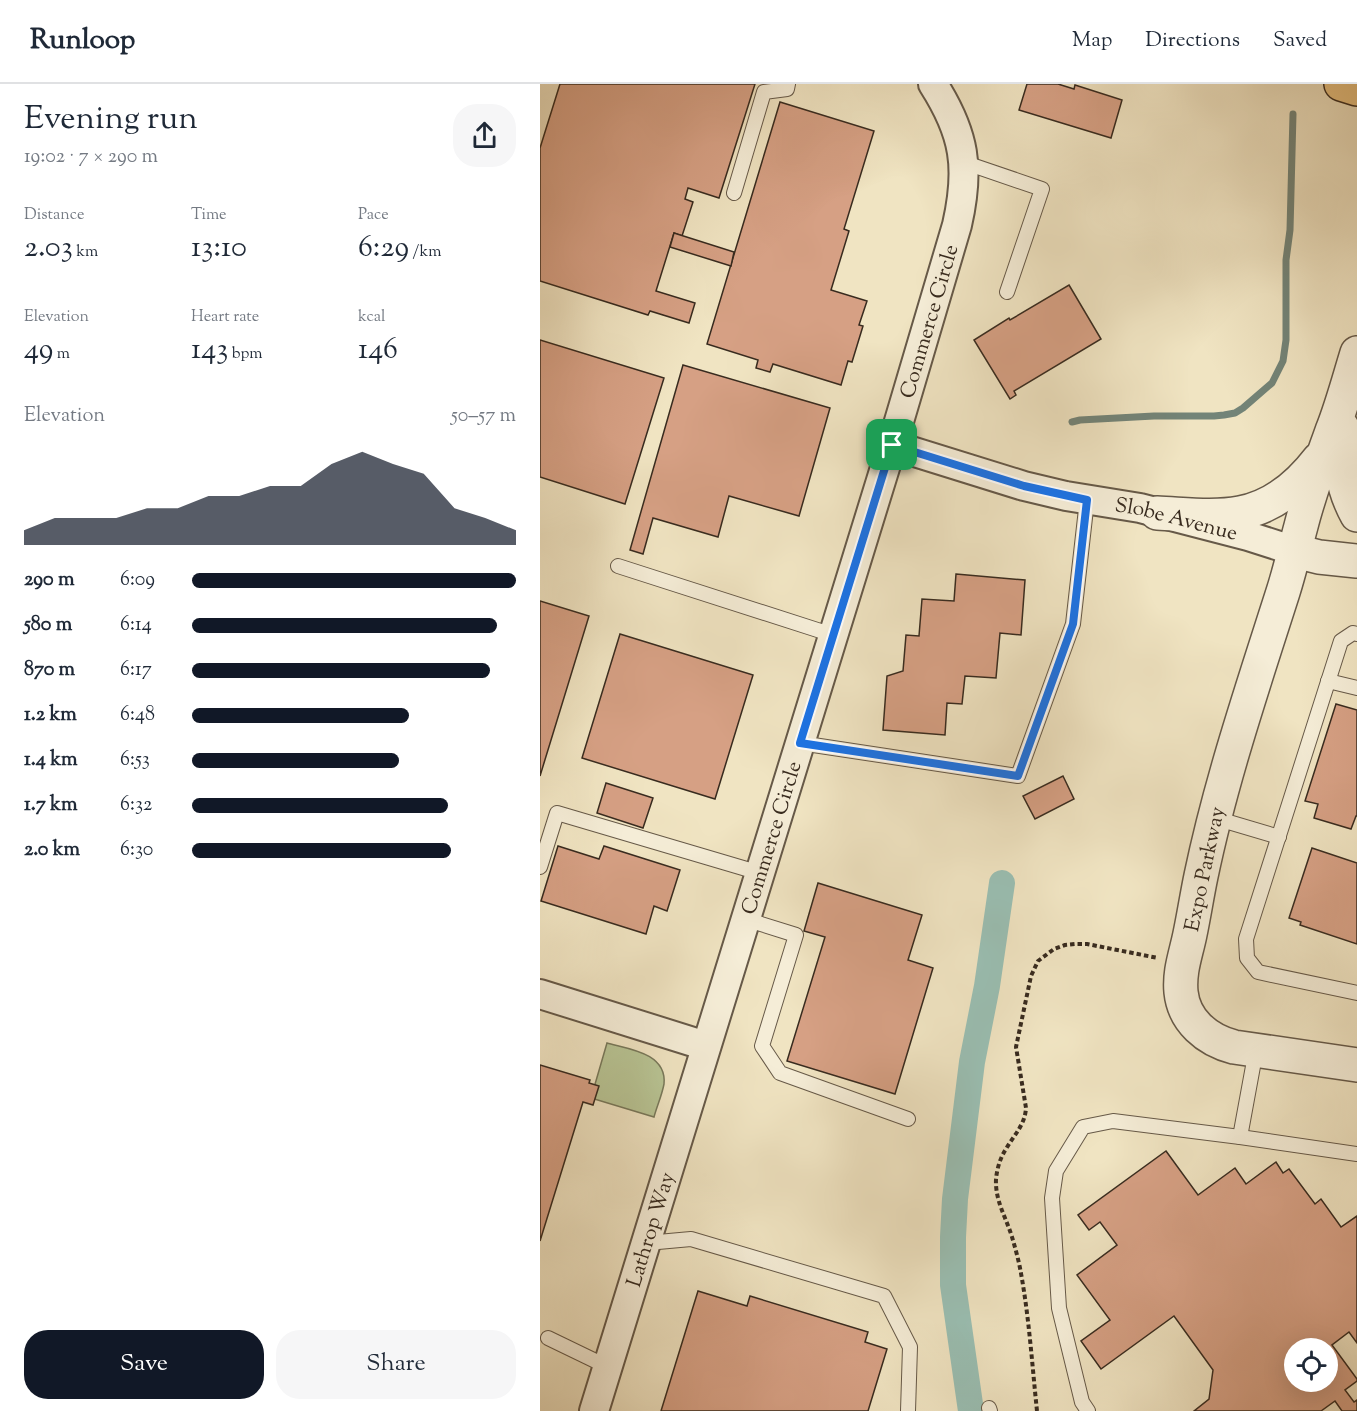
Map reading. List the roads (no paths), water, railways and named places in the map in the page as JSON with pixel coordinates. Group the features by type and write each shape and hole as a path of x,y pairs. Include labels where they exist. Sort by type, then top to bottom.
{"highway":[{"path":"1341,84 1357,89"}],"street":[{"name":"Commerce Circle","path":"706,1046 892,445 957,225 963,199 962,152 957,130 946,105 933,84"},
{"path":"1157,513 1240,513 1260,507 1290,489 1307,474 1323,453 1357,353"},
{"path":"1344,393 1340,461 1349,501 1357,515"},
{"name":"Slobe Avenue","path":"892,445 1024,486 1157,513 1248,536 1295,551 1357,561"},
{"name":"Expo Parkway","path":"1323,453 1214,817 1190,936 1182,964 1181,992 1187,1013 1194,1023 1221,1044 1357,1065"},
{"path":"540,994 706,1046"},
{"name":"Lathrop Way","path":"594,1411 706,1046"}],"lane":[{"path":"734,193 764,92 787,89 788,84"},
{"path":"963,162 1042,189 1007,292"},
{"path":"800,743 1018,776 1073,624 1087,500"},
{"path":"618,566 832,635"},
{"path":"1357,634 1353,633 1341,641 1246,939 1247,958 1258,972 1357,993"},
{"path":"1328,681 1357,688"},
{"path":"540,867 557,813 760,873"},
{"path":"1214,817 1279,837"},
{"path":"745,919 796,935 762,1046 780,1073 908,1119"},
{"path":"1240,1137 1256,1050"},
{"path":"1088,1411 1082,1402 1059,1308 1052,1198 1056,1171 1083,1127 1113,1122 1357,1154"},
{"path":"647,1243 691,1239 885,1296 910,1347 908,1411"},
{"path":"548,1338 608,1367"}],"waterway":[{"path":"1072,422 1154,416 1214,416 1235,413 1272,383 1283,361 1286,340 1286,260 1290,230 1293,114"},
{"path":"971,1411 953,1285 955,1199 972,1062 987,986 1002,883"}]}
